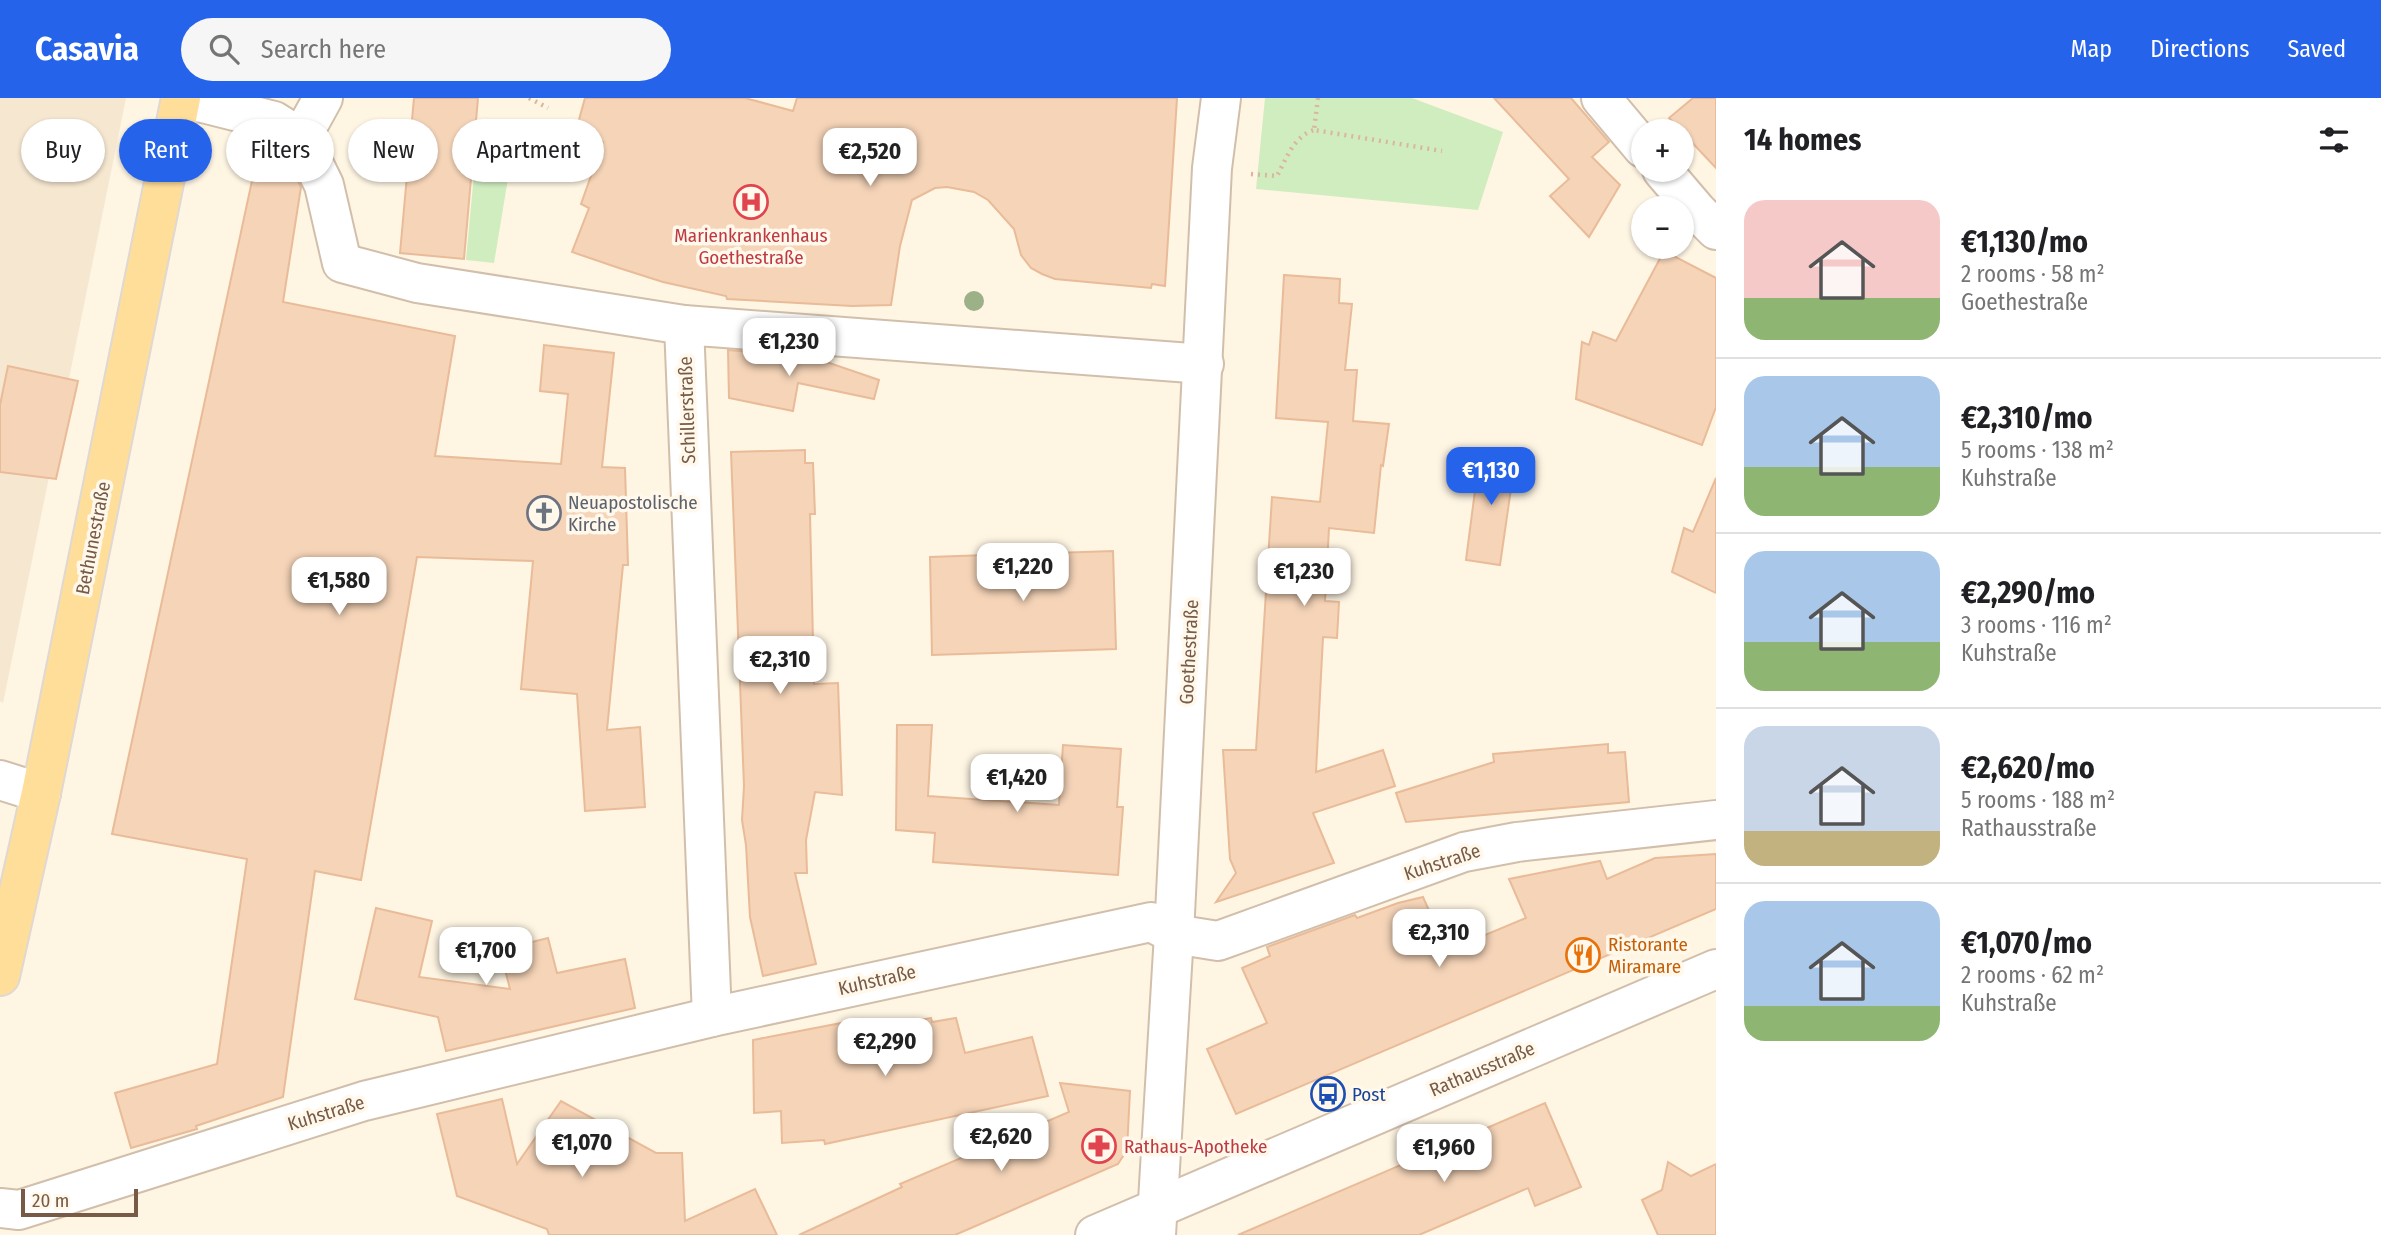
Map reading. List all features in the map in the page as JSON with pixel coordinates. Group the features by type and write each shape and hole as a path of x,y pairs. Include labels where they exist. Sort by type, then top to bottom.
{"main road":[{"name":"Bethunestraße","path":"0,976 41,793 182,98"}],"street":[{"path":"182,98 266,119"},
{"path":"311,119 323,98"},
{"name":"Goethestraße","path":"1157,1221 1204,364 1212,168 1221,98"},
{"path":"1601,98 1631,134"},
{"path":"323,182 342,263 417,284 684,325 1204,364"},
{"path":"1672,182 1716,230"},
{"name":"Schillerstraße","path":"684,325 712,1017"},
{"path":"0,780 41,793"},
{"name":"Kuhstraße","path":"0,1208 19,1210 363,1101 712,1017 1151,922 1174,934 1218,940 1464,852 1517,842 1716,820"},
{"name":"Rathausstraße","path":"1095,1235 1157,1221 1716,969"}],"path":[{"path":"529,98 548,108"},
{"path":"1314,130 1318,98"},
{"path":"1212,168 1277,176 1297,140 1314,130 1442,151"}],"shaded area":[{"path":"0,98 126,98 122,119 119,119 119,132 3,703 0,701"}],"green space":[{"path":"1265,98 1412,98 1503,132 1478,210 1256,189"},
{"path":"473,182 507,182 494,263 466,260"}],"building":[{"path":"414,98 478,98 476,119 452,119 452,182 471,182 464,259 400,253 406,182 438,182 438,119 412,119"},
{"name":"Marienkrankenhaus Goethestraße","path":"585,98 745,98 793,111 797,98 1177,98 1165,286 1152,284 1151,288 1055,279 1042,274 1031,268 1021,255 1014,229 988,200 974,192 947,187 935,188 912,200 900,246 891,305 852,306 727,299 726,296 663,282 572,252 589,208 581,204 589,182 604,182 604,119 579,119"},
{"path":"1494,98 1571,98 1609,142 1592,157 1620,185 1589,237 1550,196 1569,179"},
{"path":"1693,98 1716,98 1716,168 1694,145 1694,119 1669,118"},
{"path":"252,182 298,182 301,187 283,302 455,336 435,456 561,464 568,394 540,391 544,345 614,353 602,467 625,468 628,565 623,565 607,730 640,727 645,807 585,811 577,694 521,689 533,561 417,557 361,880 315,871 283,1097 196,1126 197,1129 131,1148 115,1093 217,1064 247,859 112,834"},
{"path":"1660,259 1679,259 1716,278 1716,407 1702,445 1576,399 1582,342 1589,345 1593,332 1616,341"},
{"path":"1284,275 1340,279 1339,303 1352,304 1345,370 1357,370 1353,421 1389,424 1383,466 1381,465 1374,533 1329,528 1325,601 1339,602 1337,638 1323,637 1316,772 1383,750 1395,786 1313,813 1334,863 1216,902 1236,873 1230,859 1223,750 1256,750 1272,497 1320,502 1328,422 1276,418"},
{"path":"728,350 812,357 879,380 874,399 798,383 793,411 729,398"},
{"path":"8,366 78,381 56,479 0,472 0,405"},
{"path":"805,450 805,463 813,463 815,514 810,514 814,684 838,683 842,795 815,792 806,840 807,873 795,873 816,964 763,976 750,917 742,820 744,786 731,452"},
{"path":"1480,452 1516,454 1500,565 1466,560"},
{"path":"1716,478 1716,593 1672,572 1684,528 1693,532"},
{"path":"1113,551 1116,649 932,655 930,557"},
{"path":"897,725 932,725 928,796 1059,805 1063,745 1121,749 1117,807 1123,807 1118,875 933,862 935,833 896,830"},
{"path":"1608,744 1608,753 1625,752 1629,802 1406,822 1396,793 1494,762 1493,754"},
{"path":"1716,854 1716,909 1236,1114 1207,1049 1267,1023 1242,968 1270,956 1267,947 1355,915 1357,918 1423,897 1447,951 1526,918 1509,879 1600,861 1607,879 1655,858"},
{"path":"376,908 432,921 419,977 510,989 500,950 548,938 557,973 625,959 635,1008 446,1051 438,1017 355,999"},
{"path":"931,1018 932,1022 956,1018 965,1053 1032,1037 1048,1096 825,1144 824,1140 782,1143 781,1111 754,1113 753,1040 862,1019 865,1031"},
{"path":"1060,1083 1130,1091 1127,1150 1118,1164 955,1235 799,1235 902,1187 900,1184 1069,1112"},
{"path":"502,1099 517,1164 561,1101 656,1153 682,1153 685,1221 755,1189 777,1235 549,1235 547,1229 457,1196 437,1114"},
{"path":"1545,1103 1581,1187 1535,1206 1528,1188 1419,1235 1238,1235"},
{"path":"1668,1162 1691,1176 1716,1164 1716,1235 1658,1235 1642,1200 1662,1190"}],"place":[{"name":"Marienkrankenhaus Goethestraße","path":"751,202"},
{"name":"Neuapostolische Kirche","path":"544,513"},
{"name":"Ristorante Miramare","path":"1583,955"},
{"name":"Post","path":"1328,1094"},
{"name":"Rathaus-Apotheke","path":"1099,1146"}]}
